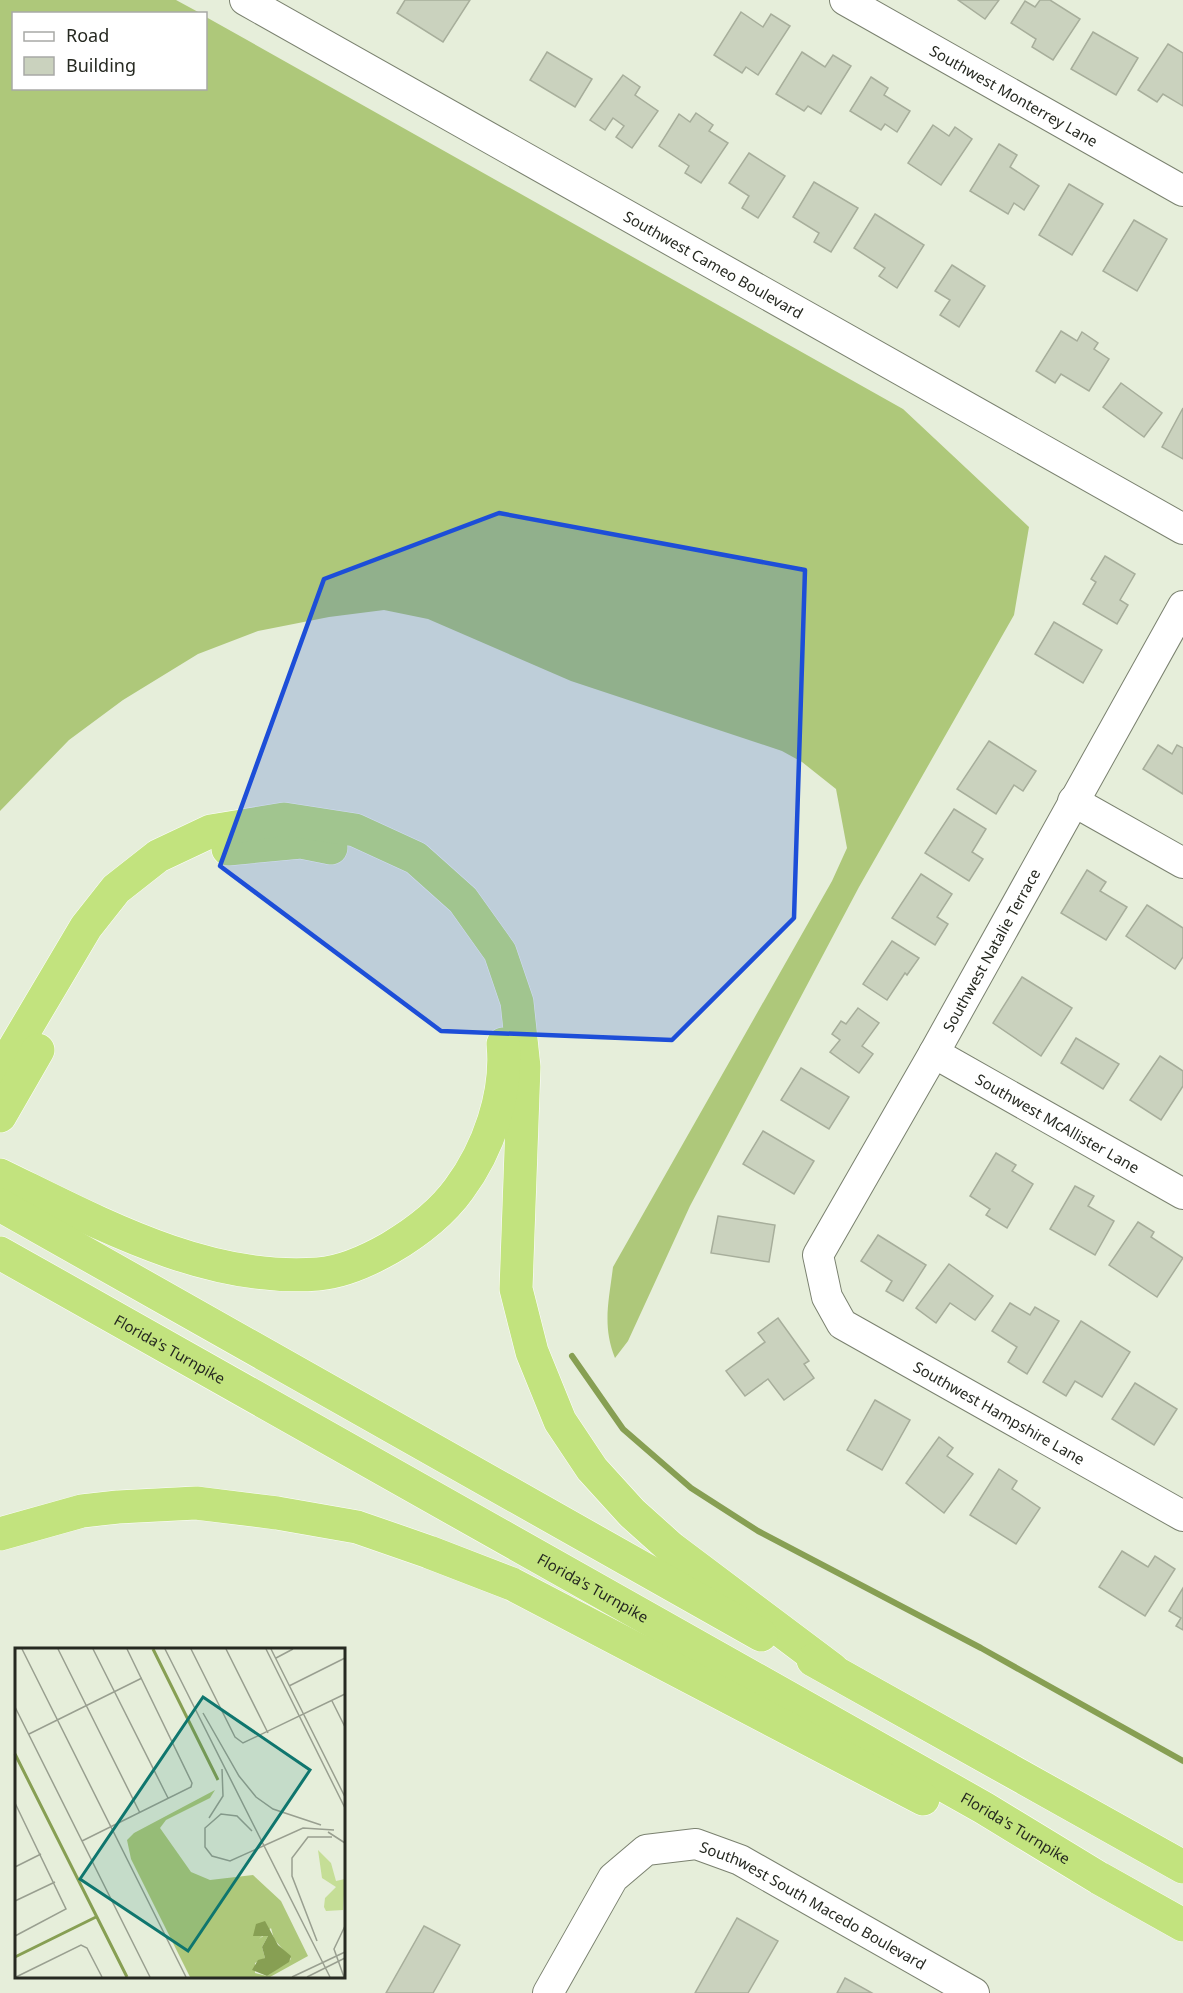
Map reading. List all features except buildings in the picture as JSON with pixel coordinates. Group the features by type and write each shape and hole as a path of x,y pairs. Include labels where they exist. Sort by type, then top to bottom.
{"highway":[{"path":"0,1072 86,927 116,889 158,856 211,831 284,819 355,830 416,858 463,900 500,952 517,1002 524,1067 516,1288 532,1352 560,1420 592,1469 632,1513 671,1548 832,1669"},
{"path":"0,1175 99,1222 170,1251 229,1269 272,1274 320,1274 366,1262 414,1234 448,1204 474,1169 493,1125 505,1064 500,1020 480,959 446,914 403,877 352,852 301,842 232,847 174,872 134,904 106,937 3,1112"},
{"path":"0,1204 742,1626 832,1669 1183,1866"},
{"name":"Florida's Turnpike","path":"0,1253 984,1808 1099,1878 1183,1925"},
{"path":"0,1534 82,1511 196,1503 277,1513 357,1527 429,1551 512,1584 978,1828 1099,1878"}],"street":[{"name":"Southwest Cameo Boulevard","path":"245,0 1183,529"},
{"name":"Southwest Monterrey Lane","path":"845,0 1183,191"},
{"name":"Southwest Natalie Terrace","path":"827,1297 818,1255 934,1053 1183,606"},
{"path":"1073,801 1183,863"},
{"name":"Southwest McAllister Lane","path":"934,1053 1183,1194"},
{"name":"Southwest Hampshire Lane","path":"827,1297 842,1323 1183,1516"},
{"name":"Southwest South Macedo Boulevard","path":"548,1993 613,1878 646,1850 696,1844 740,1860 974,1993"}],"highlighted area":[{"path":"499,513 805,570 794,918 672,1040 441,1031 220,866 324,579"}],"green space":[{"path":"0,0 176,0 198,12 12,12 12,90 207,90 207,18 903,409 1029,527 1014,615 859,887 690,1206 628,1341 615,1358 608,1324 608,1302 613,1267 832,881 847,848 836,789 802,762 782,751 571,681 428,619 384,610 329,617 258,631 198,654 123,700 69,740 0,811"}],"waterway":[{"path":"572,1356 623,1429 691,1488 758,1531 981,1648 1183,1761"}]}
